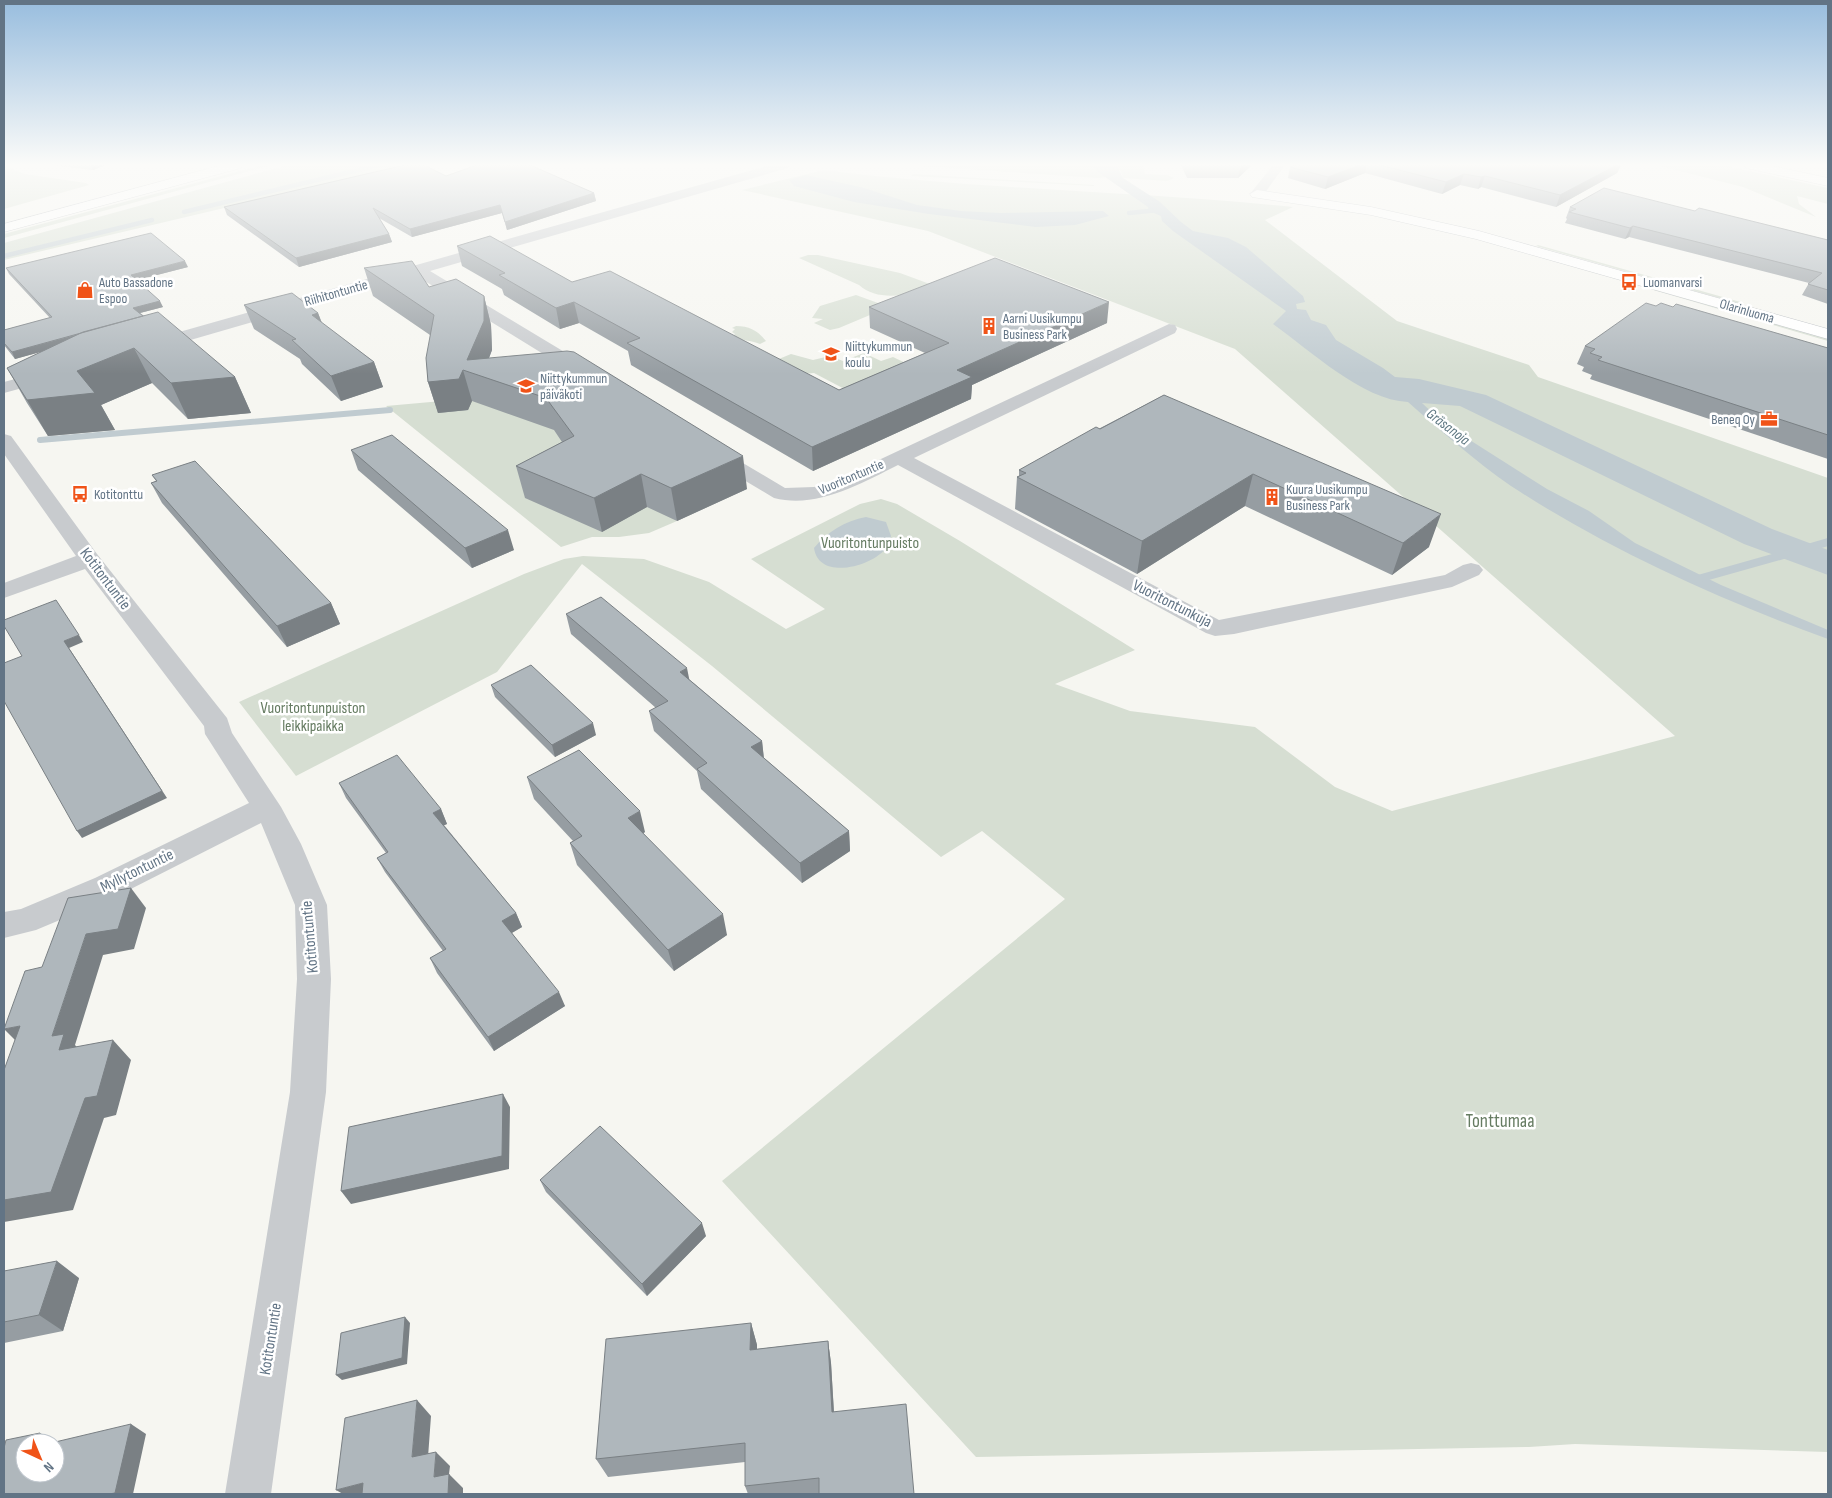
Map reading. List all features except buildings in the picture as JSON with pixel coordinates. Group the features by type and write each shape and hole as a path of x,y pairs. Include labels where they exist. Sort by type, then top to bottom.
{"main road":[{"name":"Olarinluoma","path":"1472,235 1828,334"}],"street":[{"name":"Riihitontuntie","path":"133,351 540,235"},
{"path":"418,270 597,380"},
{"name":"Vuoritontuntie","path":"695,442 781,494 816,493 841,484 1169,329"},
{"path":"4,388 69,369"},
{"name":"Kotitontuntie","path":"4,440 89,559 217,724 220,734 267,807 286,844 311,905 314,979 308,1092 248,1494"},
{"name":"Vuoritontunkuja","path":"898,457 1215,628 1234,626 1452,580 1471,570"},
{"path":"4,591 89,559"},
{"name":"Myllytontuntie","path":"4,925 25,921 106,887 267,807"}],"green space":[{"path":"4,235 15,235 4,238"},
{"path":"33,235 110,235 4,260 4,243"},
{"name":"Tonttumaa","path":"938,235 1284,235 1397,321 1529,365 1538,377 1828,478 1828,1452 1575,1444 1529,1447 976,1457 722,1181 1065,899 982,831 941,857 712,666 582,564 497,672 296,776 239,702 524,574 564,559 583,556 644,559 709,582 786,629 825,609 751,559 860,504 881,499 897,504 960,541 1135,650 1055,684 1130,711 1255,727 1335,787 1392,811 1675,736 1235,349"},
{"path":"1536,246 1744,303 1737,303"},
{"path":"808,255 818,255 900,273 938,287 908,294 887,296 877,294 799,258"},
{"path":"1653,288 1828,338 1828,341 1650,289"},
{"path":"856,295 889,307 830,330 814,323 823,319 812,318 820,306"},
{"path":"736,326 753,330 766,341 760,344 733,336 735,334 732,332 735,329 732,328"},
{"path":"864,353 881,361 893,357 918,369 856,395 814,373 793,375 769,363 791,354 813,360 830,356 843,361"},
{"path":"509,395 677,521 649,533 619,537 592,537 561,547 386,406"}],"water":[{"name":"Gräsanoja","path":"1179,235 1213,235 1228,238 1246,247 1303,296 1305,302 1296,304 1297,309 1306,310 1311,320 1326,325 1336,340 1395,377 1419,379 1486,395 1772,529 1828,550 1828,575 1744,544 1460,406 1422,403 1443,423 1547,489 1589,511 1635,543 1721,585 1828,630 1828,639 1787,624 1665,572 1548,509 1511,486 1471,456 1408,402 1373,393 1320,360 1273,324 1286,311"},
{"path":"866,517 886,522 891,536 887,547 880,554 860,565 836,568 826,565 818,558 814,548 825,537 844,524"}],"waterway":[{"path":"4,256 91,235"},
{"path":"40,440 390,410"},
{"path":"1804,549 1828,542"},
{"path":"1698,579 1787,554"}],"place":[{"name":"Luomanvarsi","path":"1629,282"},
{"name":"Auto Bassadone Espoo","path":"85,290"},
{"name":"Aarni Uusikumpu Business Park","path":"989,326"},
{"name":"Niittykummun koulu","path":"831,354"},
{"name":"Niittykummun päiväkoti","path":"526,386"},
{"name":"Beneq Oy","path":"1769,419"},
{"name":"Kotitonttu","path":"80,494"},
{"name":"Kuura Uusikumpu Business Park","path":"1272,497"}],"park label":[{"name":"Vuoritontunpuisto","path":"870,543"},
{"name":"Vuoritontunpuiston leikkipaikka","path":"313,717"}]}
